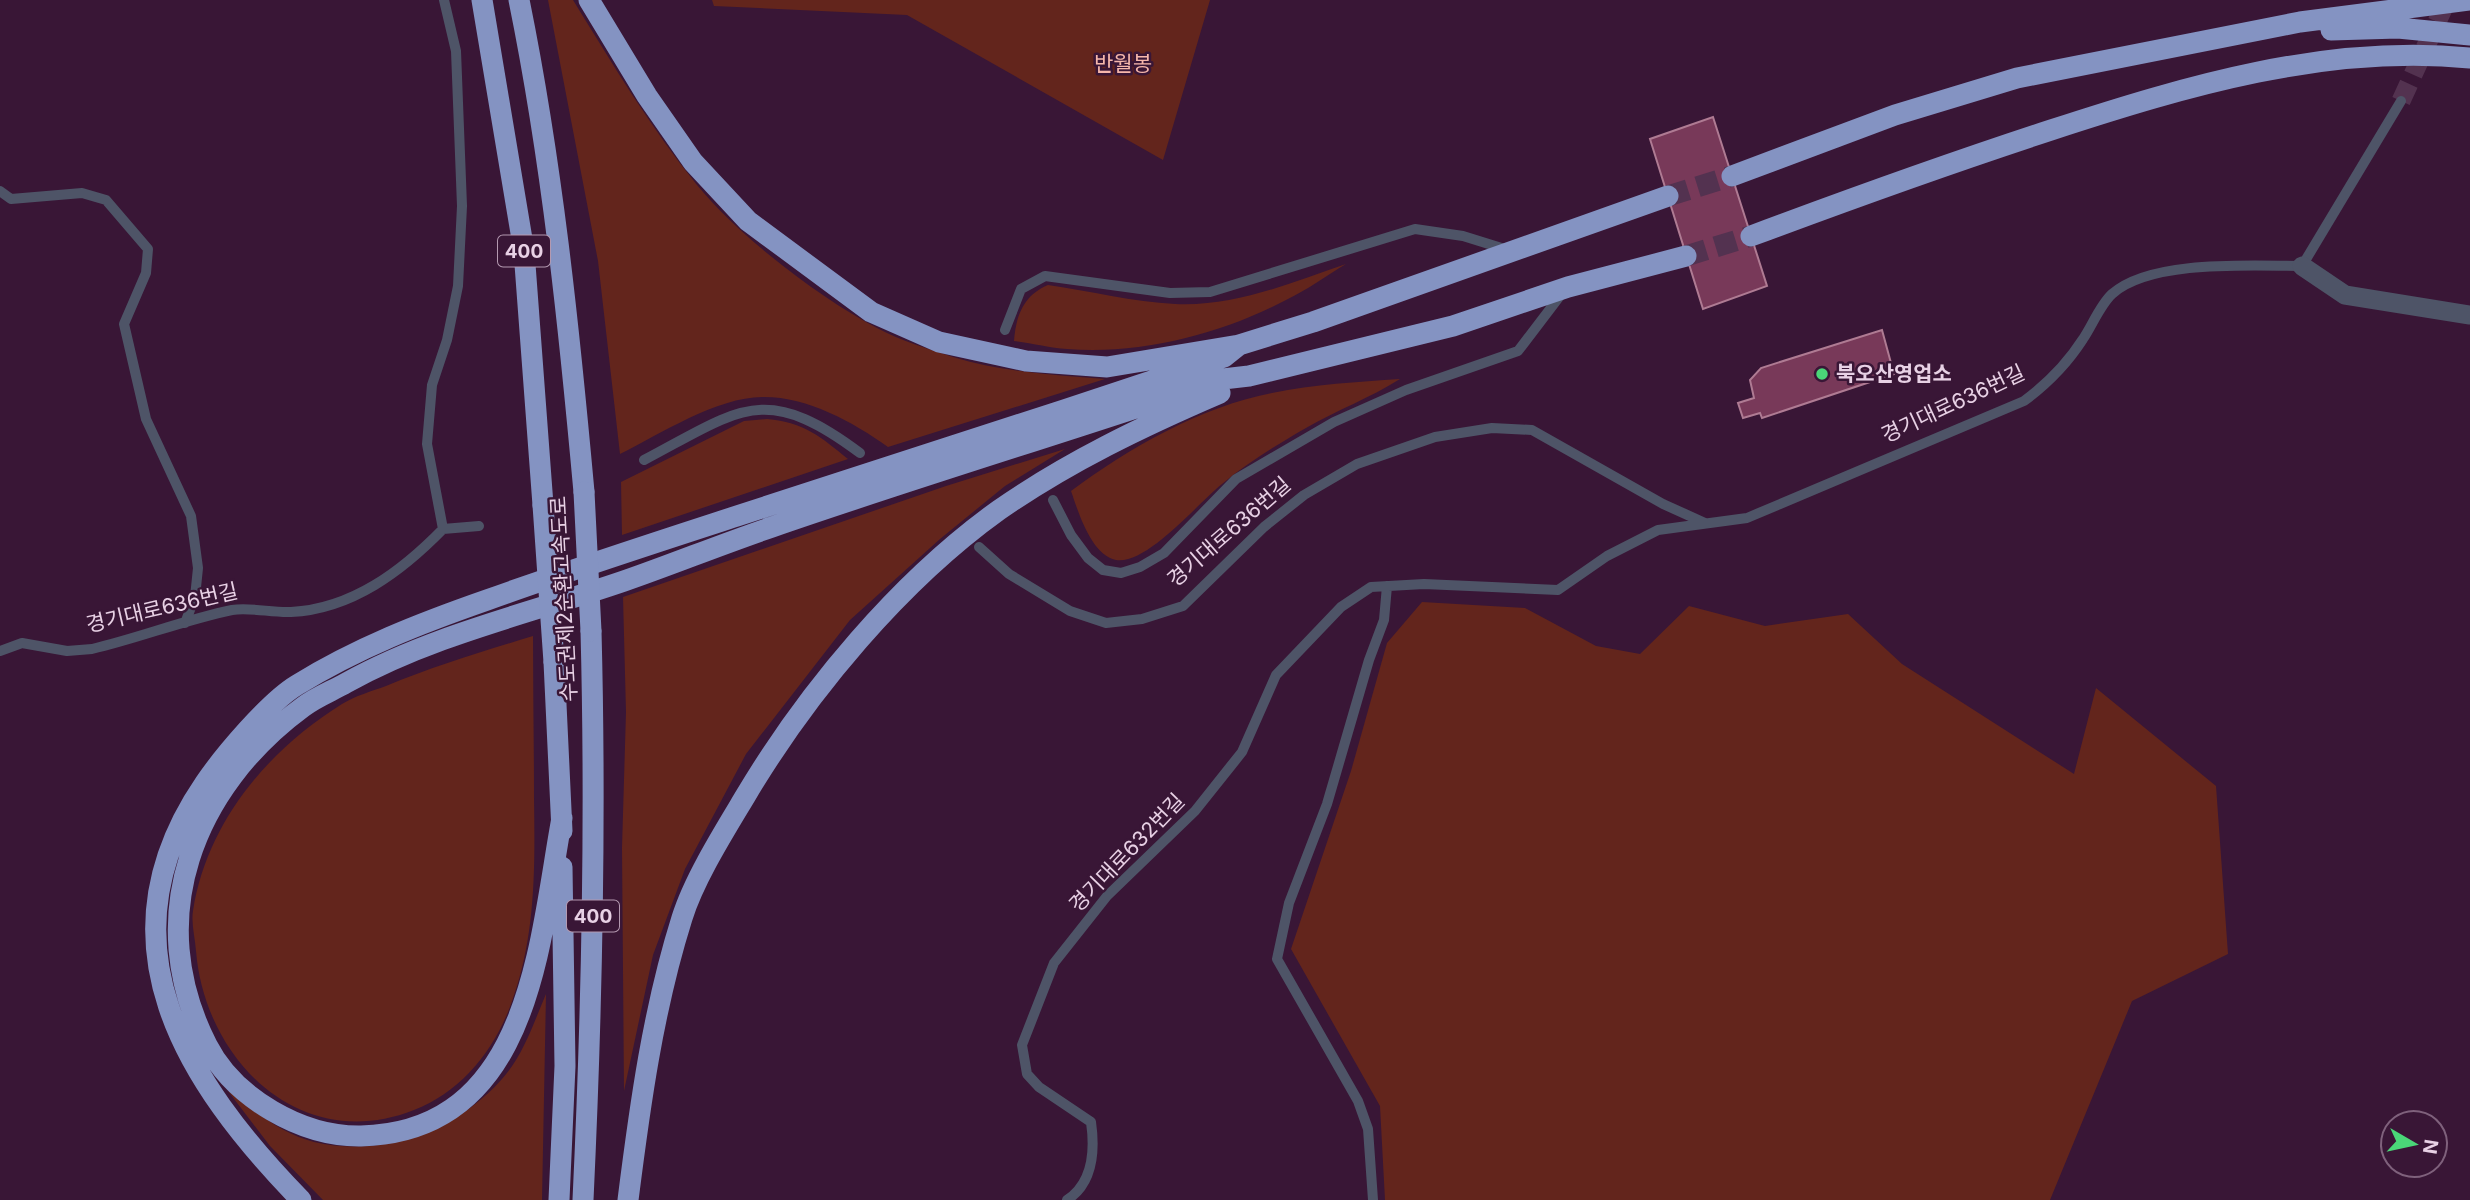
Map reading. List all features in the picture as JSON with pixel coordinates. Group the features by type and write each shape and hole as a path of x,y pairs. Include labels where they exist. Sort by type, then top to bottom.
{"highway":[{"name":"수도권제2순환고속도로","path":"482,0 524,251 554,662 562,818 565,1066 559,1200"},
{"name":"수도권제2순환고속도로","path":"519,0 538,94 566,298 584,492 595,780 593,986 583,1200"},
{"path":"589,0 647,96 693,162 748,221 871,312 939,342 1026,361 1107,367 1187,355 1222,345 1239,345 1514,252 1668,196"},
{"path":"1732,176 1895,115 2017,78 2312,20 2470,0"},
{"path":"2249,34 2398,28 2470,34"},
{"path":"1751,236 1914,175 2199,84 2310,64 2401,54 2470,58"},
{"path":"2310,64 2340,61 2401,64 2470,73"},
{"path":"562,818 531,987 513,1037 489,1074 459,1101 431,1120 397,1132 358,1136 310,1129 281,1117 249,1093 215,1059 191,1014 180,963 178,904 188,856 209,814 252,751 305,705 393,657 622,582 771,527 1223,379 1249,376 1453,326 1568,287 1686,256"},
{"path":"301,1200 230,1119 202,1079 181,1041 154,948 156,905 166,859 190,805 224,755 293,687 396,632 622,553 1224,357 1239,345"},
{"path":"628,1200 646,1063 682,915 724,831 764,765 828,675 913,583 999,510 1116,439 1228,390 1249,376"}],"street":[{"path":"2302,266 2345,295 2470,315"}],"lane":[{"path":"444,0 456,51 462,206 458,286 447,340 432,385 427,444 443,529 479,526"},
{"path":"2302,266 2401,101"},
{"path":"0,191 11,200 82,193 106,200 148,249 146,273 124,324 146,419 191,516 198,568 195,597 185,623"},
{"path":"1005,330 1021,289 1045,276 1170,293 1210,292 1415,229 1464,236 1514,252"},
{"name":"경기대로636번길","path":"1341,607 1371,587 1423,584 1558,590 1607,556 1658,530 1748,518 2024,401 2047,384 2078,347 2112,294 2140,279 2181,269 2302,266"},
{"path":"1053,500 1071,535 1088,558 1103,570 1121,573 1140,567 1164,553 1236,479 1334,422 1406,390 1518,351 1568,287"},
{"path":"644,460 733,413 769,408 799,415 828,429 860,453"},
{"name":"경기대로636번길","path":"979,548 1009,574 1070,611 1107,623 1142,619 1183,606 1264,527 1304,495 1357,464 1435,437 1492,428 1532,430 1663,504 1707,524"},
{"name":"경기대로636번길","path":"0,651 22,643 67,651 92,649 236,610 292,612 327,606 366,592 416,557 443,529"},
{"path":"1373,1200 1368,1129 1358,1101 1277,959 1289,903 1327,804 1365,672 1384,620 1387,586"},
{"name":"경기대로632번길","path":"1067,1200 1085,1180 1092,1165 1094,1140 1091,1122 1039,1087 1027,1074 1022,1045 1054,963 1107,896 1195,811 1242,752 1276,675 1341,607"}],"green space":[{"path":"548,0 573,0 647,118 697,185 735,225 806,284 888,333 953,357 1009,369 1105,379 888,447 845,420 813,406 781,398 747,398 709,409 620,454 598,261"},
{"name":"반월봉","path":"712,0 1210,0 1163,160 907,15 714,6"},
{"path":"1346,264 1301,292 1261,312 1208,332 1180,339 1123,349 1095,350 1014,341 1019,314 1027,300 1048,285 1143,301 1197,304 1241,298"},
{"path":"1400,379 1306,428 1252,461 1222,484 1157,543 1128,559 1116,560 1099,550 1077,510 1071,491 1141,445 1218,408 1288,390"},
{"path":"767,419 802,427 848,459 622,535 621,482 744,421"},
{"path":"1065,449 1005,486 940,539 850,620 746,754 685,869 653,955 624,1091 622,848 626,712 623,597 946,486"},
{"path":"1422,602 1525,608 1596,646 1640,654 1689,606 1765,626 1848,614 1902,664 2074,774 2096,688 2216,786 2228,954 2132,1001 2050,1200 1385,1200 1380,1106 1291,949 1351,771 1387,643"},
{"path":"533,636 532,902 530,928 519,979 504,1021 485,1053 461,1081 431,1102 414,1110 373,1121 334,1120 298,1108 266,1089 239,1062 218,1029 203,991 193,916 200,878 212,848 245,791 266,766 289,743 342,704 422,672"},
{"path":"546,994 542,1200 323,1200 270,1146 228,1091 280,1128 314,1142 366,1146 416,1136 463,1113 502,1079 522,1049"}],"building":[{"path":"1713,117 1767,286 1703,309 1650,139"},
{"name":"북오산영업소","path":"1882,330 1894,374 1762,418 1760,413 1743,418 1738,403 1754,398 1750,380 1761,368"}],"tunnel":[{"path":"2401,101 2447,0"},
{"path":"1668,196 1732,176"},
{"path":"1686,256 1751,236"}],"place":[{"name":"북오산영업소","path":"1822,374"}]}
